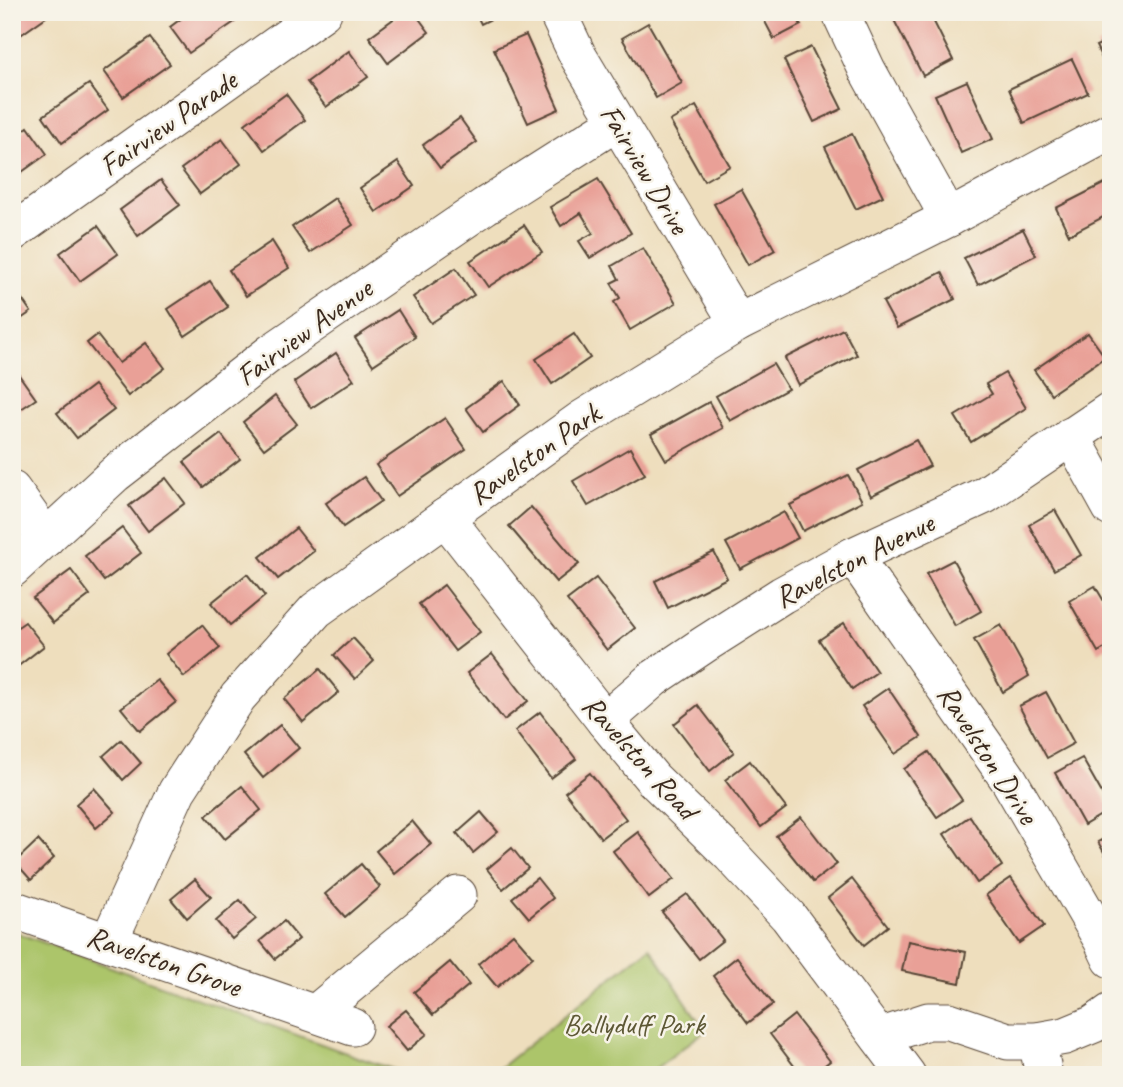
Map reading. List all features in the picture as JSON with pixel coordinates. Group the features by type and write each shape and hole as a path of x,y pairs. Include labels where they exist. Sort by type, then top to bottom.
{"street":[{"name":"Fairview Parade","path":"12,233 323,12"},
{"name":"Fairview Drive","path":"557,12 578,56 738,323"},
{"path":"840,12 867,70 949,218"},
{"name":"Fairview Avenue","path":"12,569 115,474 272,352 485,206 617,122"},
{"name":"Ravelston Park","path":"109,941 177,791 238,696 316,610 582,419 738,323 949,218 1111,131"},
{"name":"Ravelston Avenue","path":"605,721 653,679 782,595 853,556 985,495 1111,410"},
{"path":"1071,436 1111,508"},
{"path":"12,490 46,538"},
{"name":"Ravelston Road","path":"444,517 653,779 732,855 788,916 907,1075"},
{"name":"Ravelston Drive","path":"853,556 1009,780 1111,958"},
{"path":"316,1013 458,895"},
{"name":"Ravelston Grove","path":"12,909 353,1027"},
{"path":"879,1037 928,1021 949,1021 1008,1041 1040,1058 1065,1035 1094,1024 1111,1012"}],"green space":[{"path":"12,931 357,1057 410,1075 12,1075"},
{"name":"Ballyduff Park","path":"650,947 705,1031 647,1075 491,1075"}],"building":[{"path":"12,12 43,12 46,17 12,41"},
{"path":"190,12 230,12 236,21 189,53 170,27"},
{"path":"403,12 414,12 429,32 388,63 369,37"},
{"path":"475,12 505,12 481,24"},
{"path":"760,12 794,12 801,25 774,39"},
{"path":"896,12 929,12 953,60 923,76 894,20 899,18"},
{"path":"648,23 682,83 656,98 622,38"},
{"path":"526,35 559,109 528,123 494,49"},
{"path":"150,38 170,64 123,97 104,71"},
{"path":"1111,39 1111,77 1096,46"},
{"path":"811,47 842,109 814,122 784,60"},
{"path":"349,51 368,77 326,107 307,82"},
{"path":"1072,59 1088,93 1024,123 1009,89"},
{"path":"967,81 993,139 961,153 935,95"},
{"path":"89,84 108,110 62,143 43,116"},
{"path":"286,94 305,120 264,150 245,124"},
{"path":"696,106 730,166 704,181 670,121"},
{"path":"460,118 477,142 440,168 423,145"},
{"path":"28,127 47,154 12,179 12,139"},
{"path":"852,134 883,196 856,209 825,147"},
{"path":"222,139 241,164 200,194 181,169"},
{"path":"398,162 414,186 376,212 360,188"},
{"path":"598,179 631,233 590,258 579,241 593,233 581,213 561,226 550,207"},
{"path":"161,180 180,205 138,236 120,210"},
{"path":"1111,180 1111,213 1069,235 1056,208"},
{"path":"741,189 775,250 748,265 714,204"},
{"path":"335,198 353,225 310,253 292,227"},
{"path":"524,225 542,252 488,287 470,261"},
{"path":"98,226 118,254 80,281 60,253"},
{"path":"1023,229 1036,255 978,285 964,258"},
{"path":"272,241 289,268 246,296 229,270"},
{"path":"643,248 676,303 630,330 614,302 620,298 611,283 619,279 612,266"},
{"path":"456,268 474,295 431,323 413,297"},
{"path":"942,272 955,299 897,328 883,302"},
{"path":"210,281 228,307 185,336 168,309"},
{"path":"12,285 31,312 12,325"},
{"path":"398,310 415,337 373,365 355,338"},
{"path":"843,329 857,355 798,385 785,358"},
{"path":"1088,333 1105,357 1051,394 1034,370"},
{"path":"574,334 590,358 552,384 536,359"},
{"path":"97,335 119,363 146,343 165,368 128,396 87,343"},
{"path":"336,353 354,380 311,408 294,382"},
{"path":"773,364 788,389 730,421 716,396"},
{"path":"12,365 36,399 12,415"},
{"path":"1005,373 1026,408 971,442 955,416 992,394 986,384"},
{"path":"504,381 520,405 483,432 466,408"},
{"path":"94,385 114,410 77,438 57,413"},
{"path":"275,396 297,424 264,449 243,422"},
{"path":"709,402 723,428 666,460 651,434"},
{"path":"445,418 466,449 397,496 376,465"},
{"path":"221,434 240,459 203,487 184,462"},
{"path":"916,440 930,466 871,496 858,470"},
{"path":"630,448 645,474 588,506 573,481"},
{"path":"848,475 862,501 803,531 790,505"},
{"path":"364,477 381,501 343,527 326,503"},
{"path":"166,478 185,503 148,531 129,506"},
{"path":"531,507 579,564 556,582 509,526"},
{"path":"1055,510 1081,555 1054,570 1029,525"},
{"path":"784,512 798,538 740,569 726,543"},
{"path":"122,528 141,553 104,581 85,556"},
{"path":"296,528 314,551 278,579 260,557"},
{"path":"714,552 727,578 668,608 655,581"},
{"path":"953,560 981,611 955,626 926,574"},
{"path":"71,570 90,595 53,623 33,598"},
{"path":"247,574 265,596 230,625 211,603"},
{"path":"596,578 635,628 607,650 567,600"},
{"path":"444,585 480,632 455,651 419,604"},
{"path":"1095,586 1111,613 1111,645 1098,652 1069,601"},
{"path":"25,622 44,646 12,671 12,631"},
{"path":"844,623 877,672 852,689 819,640"},
{"path":"202,625 220,648 184,677 166,654"},
{"path":"1001,625 1029,676 1003,692 974,640"},
{"path":"353,638 374,661 355,679 334,655"},
{"path":"492,654 528,701 504,720 467,673"},
{"path":"320,669 339,692 303,722 284,699"},
{"path":"157,680 176,702 140,731 121,708"},
{"path":"888,688 921,737 895,754 862,706"},
{"path":"1046,692 1074,743 1047,758 1019,706"},
{"path":"698,705 734,752 710,771 674,724"},
{"path":"540,712 576,759 551,778 515,731"},
{"path":"280,725 299,748 263,778 244,755"},
{"path":"121,740 141,763 123,780 103,756"},
{"path":"929,752 962,800 937,817 904,769"},
{"path":"1082,758 1111,809 1084,825 1055,773"},
{"path":"750,761 786,808 761,827 725,780"},
{"path":"590,773 626,819 601,838 565,792"},
{"path":"242,786 261,810 225,839 206,816"},
{"path":"94,788 115,812 96,828 76,804"},
{"path":"481,812 498,832 473,853 457,833"},
{"path":"970,816 1002,866 977,883 944,834"},
{"path":"801,817 837,864 813,882 776,836"},
{"path":"412,821 431,844 395,874 376,851"},
{"path":"638,832 674,879 649,898 613,851"},
{"path":"1111,835 1111,864 1098,842"},
{"path":"38,840 54,858 31,880 15,862"},
{"path":"512,848 528,868 503,889 487,869"},
{"path":"361,864 380,887 345,917 325,894"},
{"path":"537,878 553,898 529,918 512,898"},
{"path":"1011,878 1044,926 1019,943 986,895"},
{"path":"195,879 211,897 187,918 171,899"},
{"path":"852,879 888,926 864,945 828,898"},
{"path":"687,894 723,940 699,959 662,912"},
{"path":"240,900 256,919 232,939 216,921"},
{"path":"284,921 299,939 275,959 260,941"},
{"path":"513,934 533,957 497,987 478,964"},
{"path":"908,941 966,952 960,983 902,971"},
{"path":"737,957 773,1004 748,1023 713,976"},
{"path":"450,962 469,985 433,1015 414,992"},
{"path":"406,1010 427,1034 407,1051 386,1026"},
{"path":"794,1015 830,1061 812,1075 801,1075 770,1034"}]}
